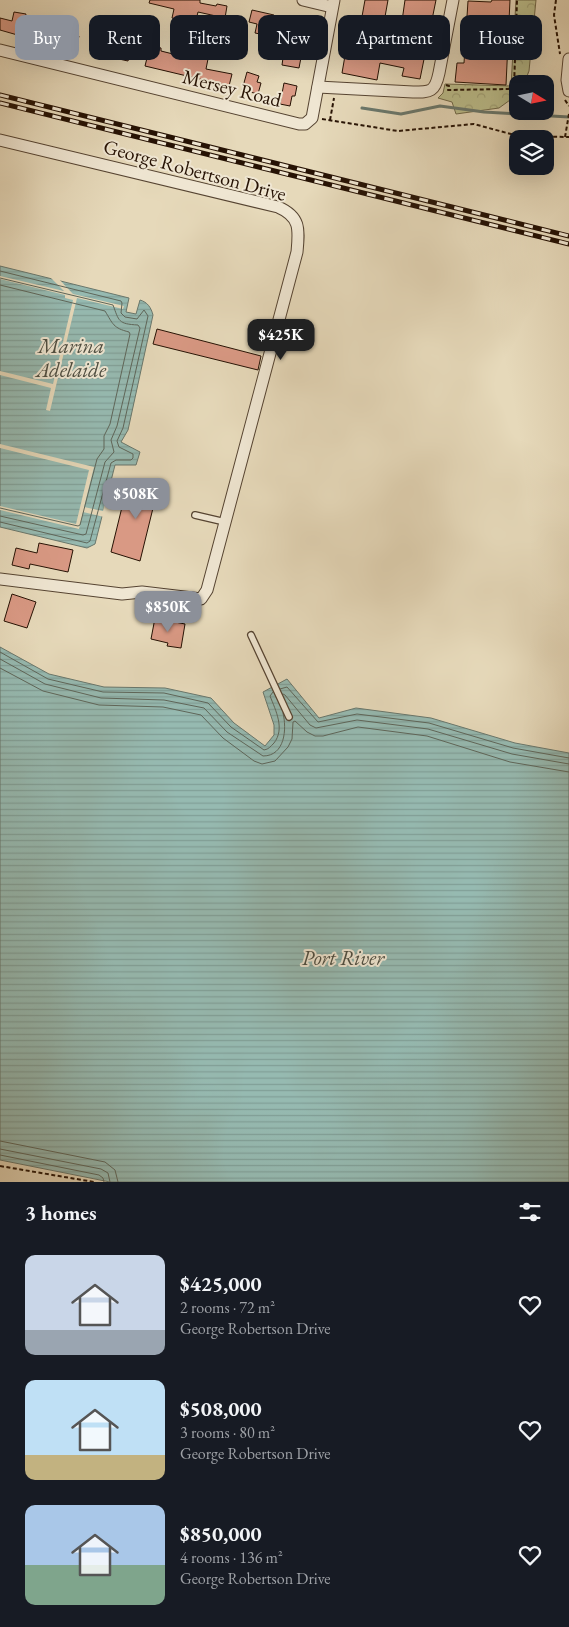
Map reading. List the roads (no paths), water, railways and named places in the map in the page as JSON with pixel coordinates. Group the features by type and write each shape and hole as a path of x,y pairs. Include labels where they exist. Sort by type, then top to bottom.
{"street":[{"path":"303,0 333,4 318,87 413,92 426,92 432,90 437,84 453,0"},
{"name":"Mersey Road","path":"0,50 298,124 310,120 318,87"},
{"path":"569,59 569,92"},
{"name":"George Robertson Drive","path":"0,140 278,207 288,211 296,221 299,232 297,252 208,590 201,599 142,592 122,594 0,580"}],"lane":[{"path":"195,515 225,522"},
{"path":"252,635 289,717"}],"water":[{"name":"Marina Adelaide","path":"0,266 129,298 126,312 136,314 140,300 150,307 153,315 128,430 121,442 140,452 136,465 115,465 95,544 87,548 0,527"},
{"name":"Port River","path":"0,647 49,674 104,687 165,688 211,698 234,723 265,746 274,735 274,725 263,692 287,679 319,718 356,708 431,718 515,743 569,753 569,1182 110,1182 0,1160"}],"waterway":[{"path":"362,108 401,114 440,106 484,112 569,117"}],"railway":[{"path":"0,95 569,236"},
{"path":"0,103 569,244"}]}
